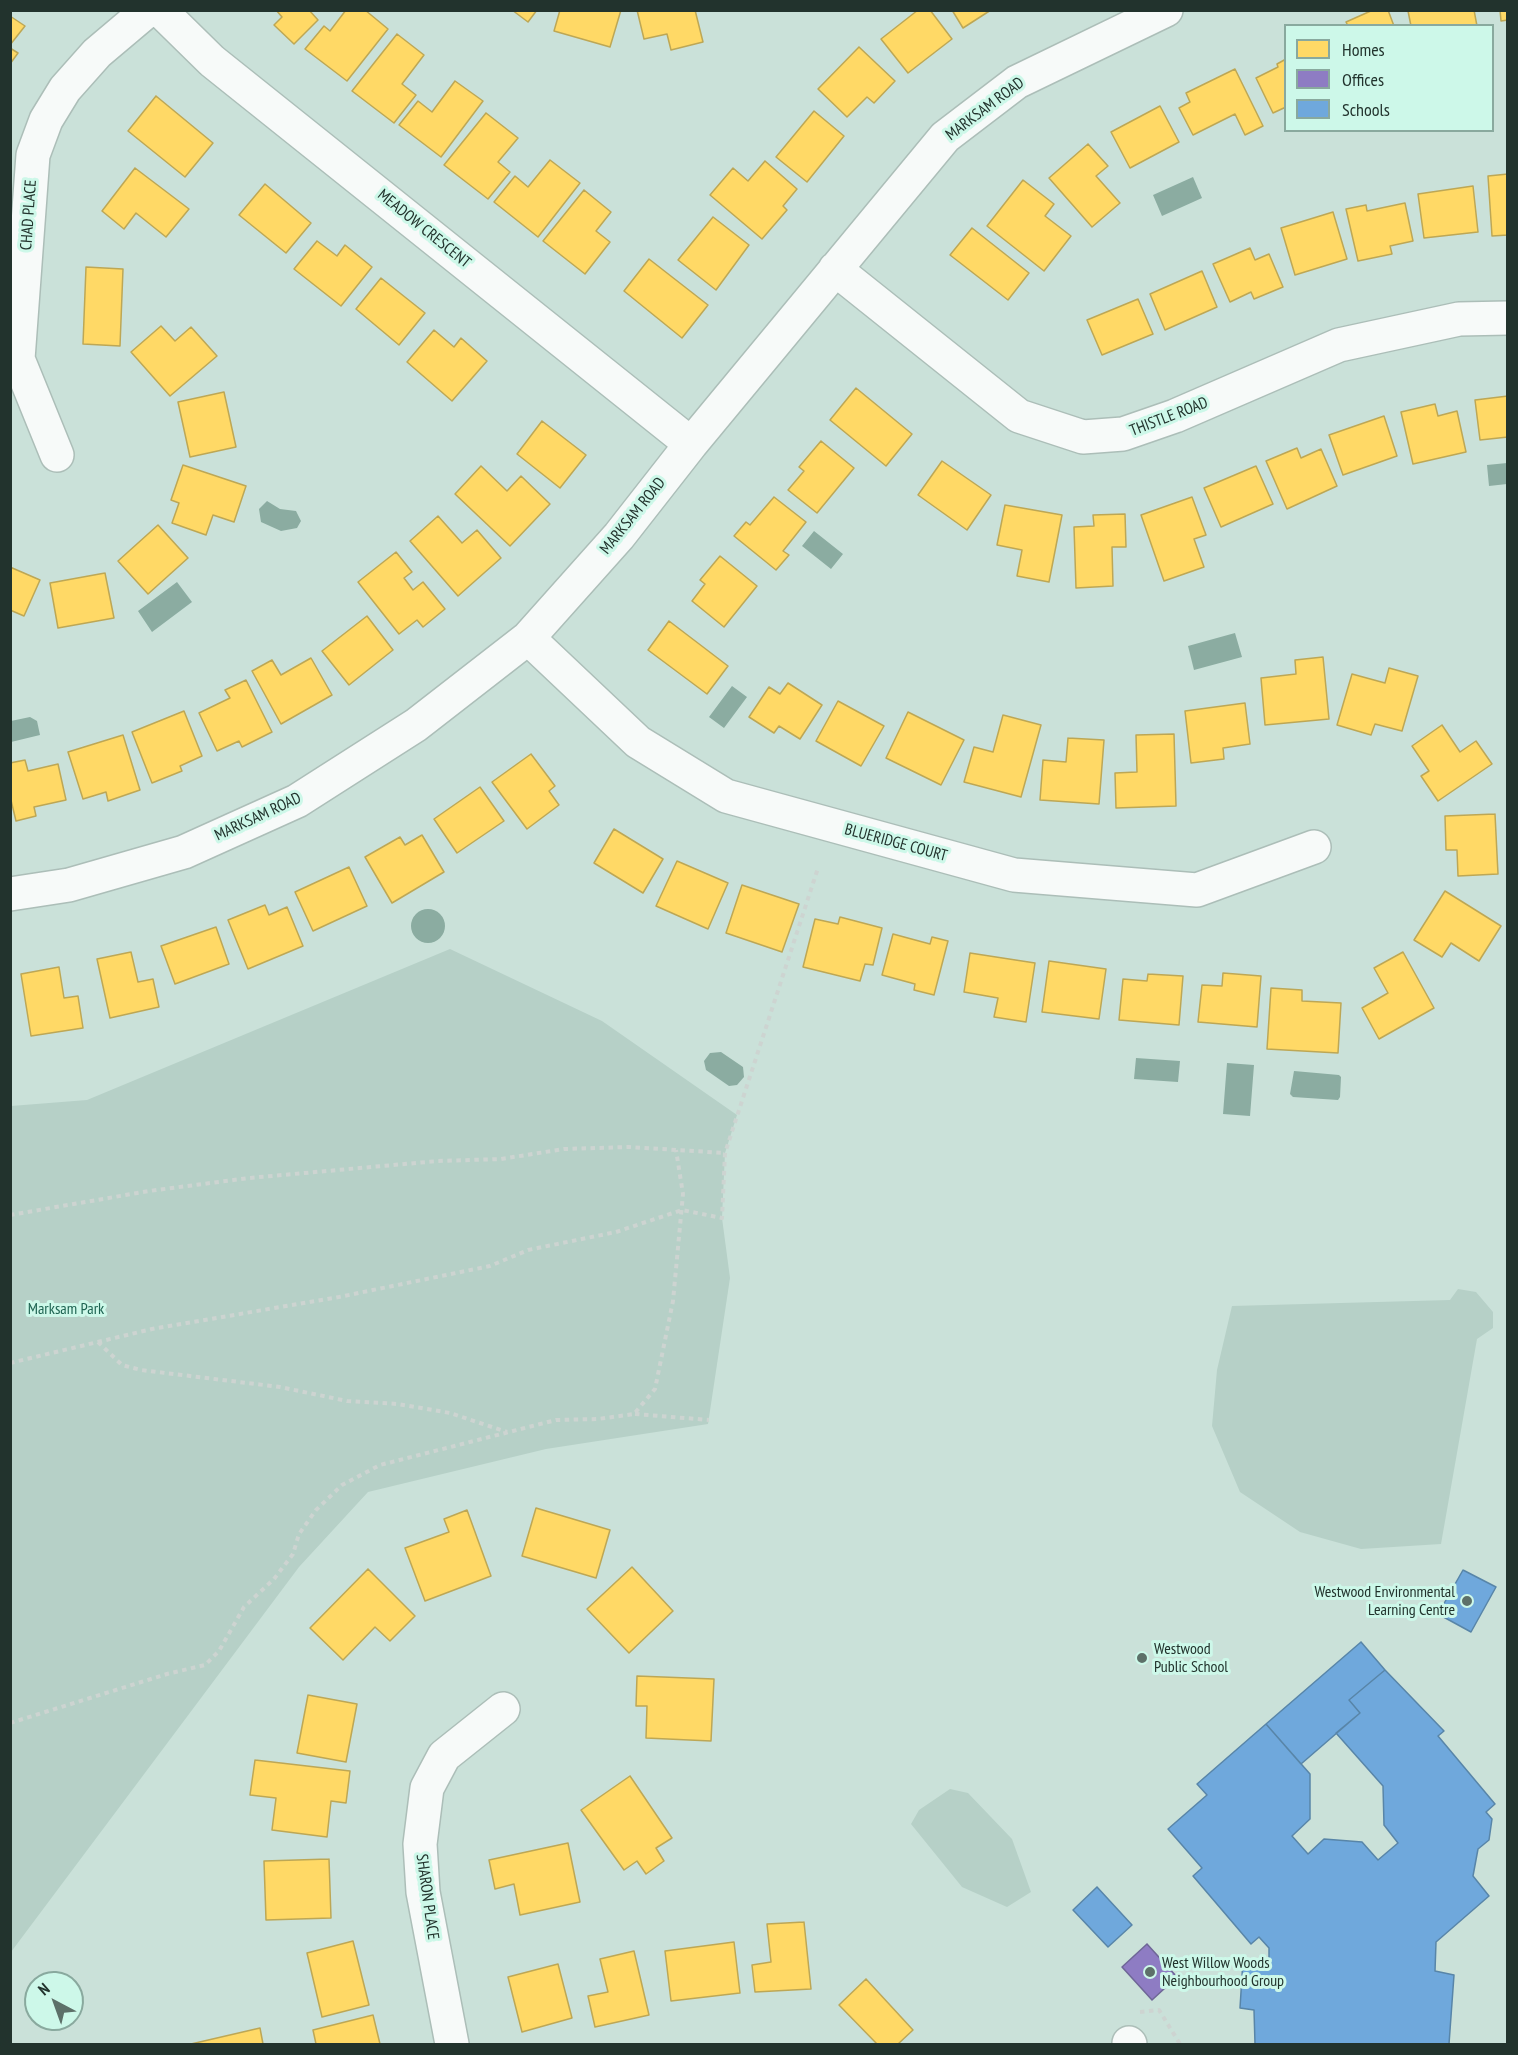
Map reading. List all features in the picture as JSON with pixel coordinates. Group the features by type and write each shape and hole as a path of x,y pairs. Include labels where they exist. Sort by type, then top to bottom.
{"street":[{"name":"CHAD PLACE","path":"57,455 18,359 33,154 46,120 65,89 97,53 148,10"},
{"name":"MEADOW CRESCENT","path":"160,10 212,61 691,444"},
{"name":"MARKSAM ROAD","path":"10,894 69,885 184,852 297,801 416,725 528,638 619,536 691,444 945,137 1017,82 1166,10"},
{"name":"THISTLE ROAD","path":"835,269 1019,416 1083,437 1123,434 1175,417 1339,345 1459,318 1508,318"},
{"name":"BLUERIDGE COURT","path":"528,638 638,742 726,796 1002,872 1197,890 1314,847"},
{"name":"SHARON PLACE","path":"452,2044 423,1892 420,1844 427,1788 444,1756 503,1709"}],"path":[{"path":"10,1363 178,1323 339,1297 490,1266 528,1250 616,1232 682,1210 722,1218 725,1152 818,868"},
{"path":"10,1215 149,1191 249,1179 438,1161 501,1159 564,1149 725,1152"},
{"path":"634,1414 655,1389 673,1301 683,1194 676,1150"},
{"path":"98,1342 122,1365 141,1370 280,1387 347,1401 398,1404 450,1413 507,1432"},
{"path":"10,1723 167,1674 205,1665 219,1651 244,1607 274,1579 293,1554 299,1534 316,1510 342,1485 380,1465 556,1420 598,1419 634,1414 709,1420"},
{"path":"1132,2033 1159,2010 1180,2044"}],"green space":[{"name":"Marksam Park","path":"450,949 602,1021 737,1115 725,1153 722,1218 730,1278 708,1424 546,1449 368,1492 299,1567 11,1952 11,1106 87,1100"},
{"path":"1458,1289 1476,1292 1493,1312 1493,1328 1477,1339 1441,1544 1361,1549 1300,1532 1240,1492 1212,1426 1217,1370 1232,1306 1450,1300"},
{"path":"950,1789 968,1793 1012,1839 1031,1892 1007,1907 962,1887 911,1824 919,1810"}],"shaded area":[{"path":"1193,177 1202,198 1162,216 1153,195"},
{"path":"1507,463 1507,484 1489,486 1487,465"},
{"path":"267,501 280,509 296,511 301,521 297,528 281,531 261,522 259,509"},
{"path":"814,531 843,554 831,569 802,546"},
{"path":"177,582 192,602 152,632 138,611"},
{"path":"1235,633 1242,657 1194,670 1188,646"},
{"path":"732,686 747,697 724,728 709,717"},
{"path":"30,717 37,721 40,735 11,742 11,721"},
{"path":"428,909 440,914 445,926 440,938 428,943 416,938 411,926 416,914"},
{"path":"721,1052 743,1067 744,1077 737,1085 729,1086 706,1070 704,1061 710,1053"},
{"path":"1136,1058 1180,1061 1178,1082 1134,1079"},
{"path":"1227,1063 1254,1065 1250,1116 1223,1114"},
{"path":"1294,1071 1339,1075 1341,1077 1340,1097 1338,1100 1293,1097 1290,1094"}],"building: Homes":[{"path":"276,10 309,10 318,20 294,44 274,25 282,17"},
{"path":"346,10 365,10 388,29 347,81 305,49 324,26 330,31"},
{"path":"512,10 537,10 528,22"},
{"path":"560,10 621,10 610,47 554,31"},
{"path":"637,10 695,10 703,42 671,50 667,34 644,39"},
{"path":"918,10 930,10 952,39 908,73 881,39"},
{"path":"952,10 991,10 963,28"},
{"path":"1373,10 1388,10 1393,24 1347,24 1346,22"},
{"path":"1474,10 1477,24 1411,24 1408,11"},
{"path":"1500,10 1508,10 1508,20 1501,21"},
{"path":"10,16 25,26 10,45"},
{"path":"397,34 424,55 402,84 416,95 394,123 352,91"},
{"path":"859,47 895,81 874,103 867,97 847,117 818,89"},
{"path":"10,48 18,53 10,64"},
{"path":"1284,60 1284,108 1273,113 1256,78 1278,67 1277,64"},
{"path":"1235,69 1263,126 1245,135 1235,114 1193,135 1179,108 1190,102 1186,93"},
{"path":"455,81 483,101 441,157 399,125 418,101 432,112"},
{"path":"156,96 213,143 185,177 128,131"},
{"path":"1160,106 1179,142 1130,168 1111,132"},
{"path":"814,111 844,136 807,182 776,157"},
{"path":"486,113 518,138 498,162 510,172 488,199 444,165"},
{"path":"1088,144 1108,166 1096,176 1120,203 1092,227 1049,178"},
{"path":"550,160 580,183 538,237 494,202 515,176 528,187"},
{"path":"765,161 797,189 783,206 787,210 762,239 710,195 733,168 748,181"},
{"path":"135,168 189,209 166,237 136,213 124,229 102,211"},
{"path":"1508,174 1508,235 1492,236 1488,176"},
{"path":"1023,180 1054,204 1045,216 1071,236 1044,271 987,226"},
{"path":"265,184 311,223 286,253 239,215"},
{"path":"1473,186 1478,232 1424,238 1418,194"},
{"path":"584,190 611,212 596,231 610,242 585,274 543,241"},
{"path":"1405,203 1413,241 1390,246 1392,254 1358,261 1346,209 1366,205 1367,211"},
{"path":"1333,212 1347,259 1295,275 1281,228"},
{"path":"713,217 749,245 716,290 678,260"},
{"path":"972,228 1029,273 1008,300 950,255"},
{"path":"317,241 337,256 345,245 372,267 341,306 294,269"},
{"path":"1250,248 1255,260 1269,254 1283,287 1254,299 1251,292 1230,302 1213,264"},
{"path":"649,259 708,305 682,338 624,291"},
{"path":"86,267 123,269 120,346 83,344"},
{"path":"1202,271 1217,307 1165,330 1150,294"},
{"path":"381,278 425,313 399,345 356,309"},
{"path":"1138,299 1153,334 1102,355 1087,320"},
{"path":"161,326 175,341 191,327 217,356 170,396 131,352"},
{"path":"434,330 454,347 461,338 487,361 452,401 407,362"},
{"path":"856,388 912,434 886,466 830,420"},
{"path":"224,392 236,447 190,457 178,402"},
{"path":"1508,396 1508,437 1480,440 1475,400"},
{"path":"1435,404 1438,416 1457,411 1466,452 1413,464 1401,412"},
{"path":"1384,416 1397,456 1343,475 1329,435"},
{"path":"542,421 586,455 560,488 517,454"},
{"path":"821,441 854,468 817,513 788,490 804,471 799,467"},
{"path":"1297,448 1301,458 1321,449 1337,486 1287,509 1266,461"},
{"path":"942,461 991,495 967,530 918,495"},
{"path":"183,465 246,486 234,522 213,515 206,535 172,523 179,503 171,500"},
{"path":"481,466 507,491 521,476 550,504 510,546 455,494"},
{"path":"1256,466 1273,504 1221,527 1204,488"},
{"path":"774,497 806,522 783,551 789,555 776,570 734,536 746,522 750,525"},
{"path":"1192,497 1206,535 1194,539 1204,567 1164,581 1141,515"},
{"path":"1005,505 1062,515 1049,582 1017,576 1022,550 997,545"},
{"path":"1125,514 1126,547 1112,547 1113,586 1076,588 1074,527 1094,526 1093,515"},
{"path":"438,516 462,543 477,530 501,558 458,596 410,541"},
{"path":"158,525 188,558 148,594 118,561"},
{"path":"396,552 412,572 404,578 413,590 423,582 445,609 423,627 417,620 399,634 358,582"},
{"path":"720,556 757,586 724,627 692,601 705,584 700,580"},
{"path":"10,567 40,580 24,616 10,610"},
{"path":"105,573 114,618 58,628 50,583"},
{"path":"367,616 393,650 349,685 322,651"},
{"path":"669,621 728,666 707,694 648,650"},
{"path":"1323,657 1329,719 1265,725 1261,678 1296,674 1295,660"},
{"path":"311,658 332,695 281,724 252,671 272,660 281,675"},
{"path":"1389,668 1418,676 1402,731 1375,724 1371,735 1337,725 1352,674 1385,683"},
{"path":"246,680 272,732 242,747 239,741 217,751 199,713 230,698 225,690"},
{"path":"788,683 822,705 800,739 779,726 774,733 749,717 769,687 780,694"},
{"path":"838,701 884,726 861,766 816,741"},
{"path":"1245,703 1250,744 1223,748 1224,759 1191,763 1185,711"},
{"path":"184,711 202,756 180,766 182,771 152,783 132,732"},
{"path":"908,712 964,740 941,785 886,758"},
{"path":"1003,715 1041,725 1021,797 964,782 974,747 993,752"},
{"path":"1442,725 1460,752 1476,741 1492,764 1438,801 1421,776 1429,771 1412,746"},
{"path":"1174,734 1176,806 1116,808 1115,773 1137,772 1136,735"},
{"path":"123,735 140,790 108,801 106,792 83,799 68,752"},
{"path":"1068,738 1104,740 1099,804 1040,800 1043,760 1066,762"},
{"path":"531,754 555,786 549,791 559,805 527,829 492,782"},
{"path":"25,760 28,771 58,764 66,800 34,807 36,816 16,821 10,796 10,763"},
{"path":"480,787 504,821 457,853 434,819"},
{"path":"1495,814 1498,874 1458,876 1457,850 1446,850 1445,816"},
{"path":"614,829 663,859 643,893 594,863"},
{"path":"422,835 444,872 392,903 365,857 400,837 405,845"},
{"path":"677,861 728,883 708,929 656,906"},
{"path":"349,867 367,906 313,931 295,892"},
{"path":"742,885 799,904 782,952 726,933"},
{"path":"1445,891 1501,926 1479,961 1451,943 1442,957 1414,940"},
{"path":"265,905 269,915 287,907 303,946 248,969 228,920"},
{"path":"840,917 882,928 873,965 865,964 860,981 803,967 815,919 838,924"},
{"path":"216,927 229,964 175,984 161,946"},
{"path":"893,934 930,944 932,937 948,941 934,995 914,990 915,984 882,975"},
{"path":"131,952 138,982 153,979 159,1007 110,1018 97,959"},
{"path":"1403,952 1434,1008 1379,1039 1362,1008 1388,993 1374,968"},
{"path":"970,953 1035,963 1026,1022 994,1017 998,998 964,992"},
{"path":"1049,961 1106,969 1099,1019 1042,1012"},
{"path":"59,967 64,998 78,996 83,1028 31,1036 21,974"},
{"path":"1223,973 1261,976 1257,1027 1198,1022 1202,985 1222,986"},
{"path":"1148,974 1183,976 1179,1025 1119,1020 1123,979 1147,981"},
{"path":"1271,988 1302,990 1302,1001 1341,1003 1338,1053 1267,1049"},
{"path":"536,1508 610,1530 596,1578 522,1556"},
{"path":"467,1510 491,1576 425,1601 405,1548 449,1532 444,1519"},
{"path":"632,1567 673,1611 629,1653 587,1609"},
{"path":"368,1569 415,1616 390,1641 375,1627 343,1660 310,1628"},
{"path":"637,1676 714,1679 711,1741 646,1738 647,1706 636,1706"},
{"path":"308,1695 357,1704 346,1762 297,1753"},
{"path":"255,1760 350,1771 346,1803 331,1801 327,1837 272,1830 276,1798 250,1795"},
{"path":"630,1776 672,1838 656,1848 664,1861 646,1874 637,1861 624,1870 581,1810"},
{"path":"568,1843 580,1902 520,1915 514,1884 495,1889 489,1860"},
{"path":"329,1859 331,1918 266,1920 264,1861"},
{"path":"804,1922 811,1989 755,1992 752,1965 771,1962 767,1924"},
{"path":"353,1941 369,2005 322,2017 307,1953"},
{"path":"734,1942 740,1993 671,2001 665,1951"},
{"path":"634,1951 649,2015 595,2027 588,1996 608,1992 600,1959"},
{"path":"558,1964 572,2018 522,2032 508,1977"},
{"path":"866,1979 913,2030 898,2044 877,2044 839,2005"},
{"path":"373,2015 380,2044 316,2044 313,2030"},
{"path":"260,2028 263,2044 191,2044"}],"building: Offices":[{"name":"West Willow Woods Neighbourhood Group","path":"1147,1944 1177,1977 1152,2000 1122,1967"}],"building: Schools":[{"name":"Westwood Environmental Learning Centre","path":"1463,1570 1496,1587 1471,1632 1438,1614"},
{"path":"1361,1642 1385,1670 1349,1700 1360,1713 1301,1764 1266,1724"},
{"path":"1385,1670 1444,1731 1438,1736 1495,1804 1486,1812 1492,1819 1489,1840 1478,1849 1473,1876 1489,1896 1436,1942 1435,1971 1454,1975 1449,2044 1255,2044 1254,2010 1240,2008 1243,1960 1269,1963 1269,1948 1259,1937 1251,1944 1193,1876 1202,1868 1168,1829 1207,1795 1197,1784 1266,1724 1310,1774 1310,1819 1292,1836 1308,1854 1324,1839 1362,1842 1378,1860 1398,1843 1384,1825 1383,1786 1336,1733 1360,1713 1349,1700"},
{"path":"1097,1887 1132,1925 1108,1947 1073,1910"}],"place":[{"name":"Westwood Environmental Learning Centre","path":"1467,1601"},
{"name":"Westwood Public School","path":"1142,1658"},
{"name":"West Willow Woods Neighbourhood Group","path":"1150,1972"}]}
